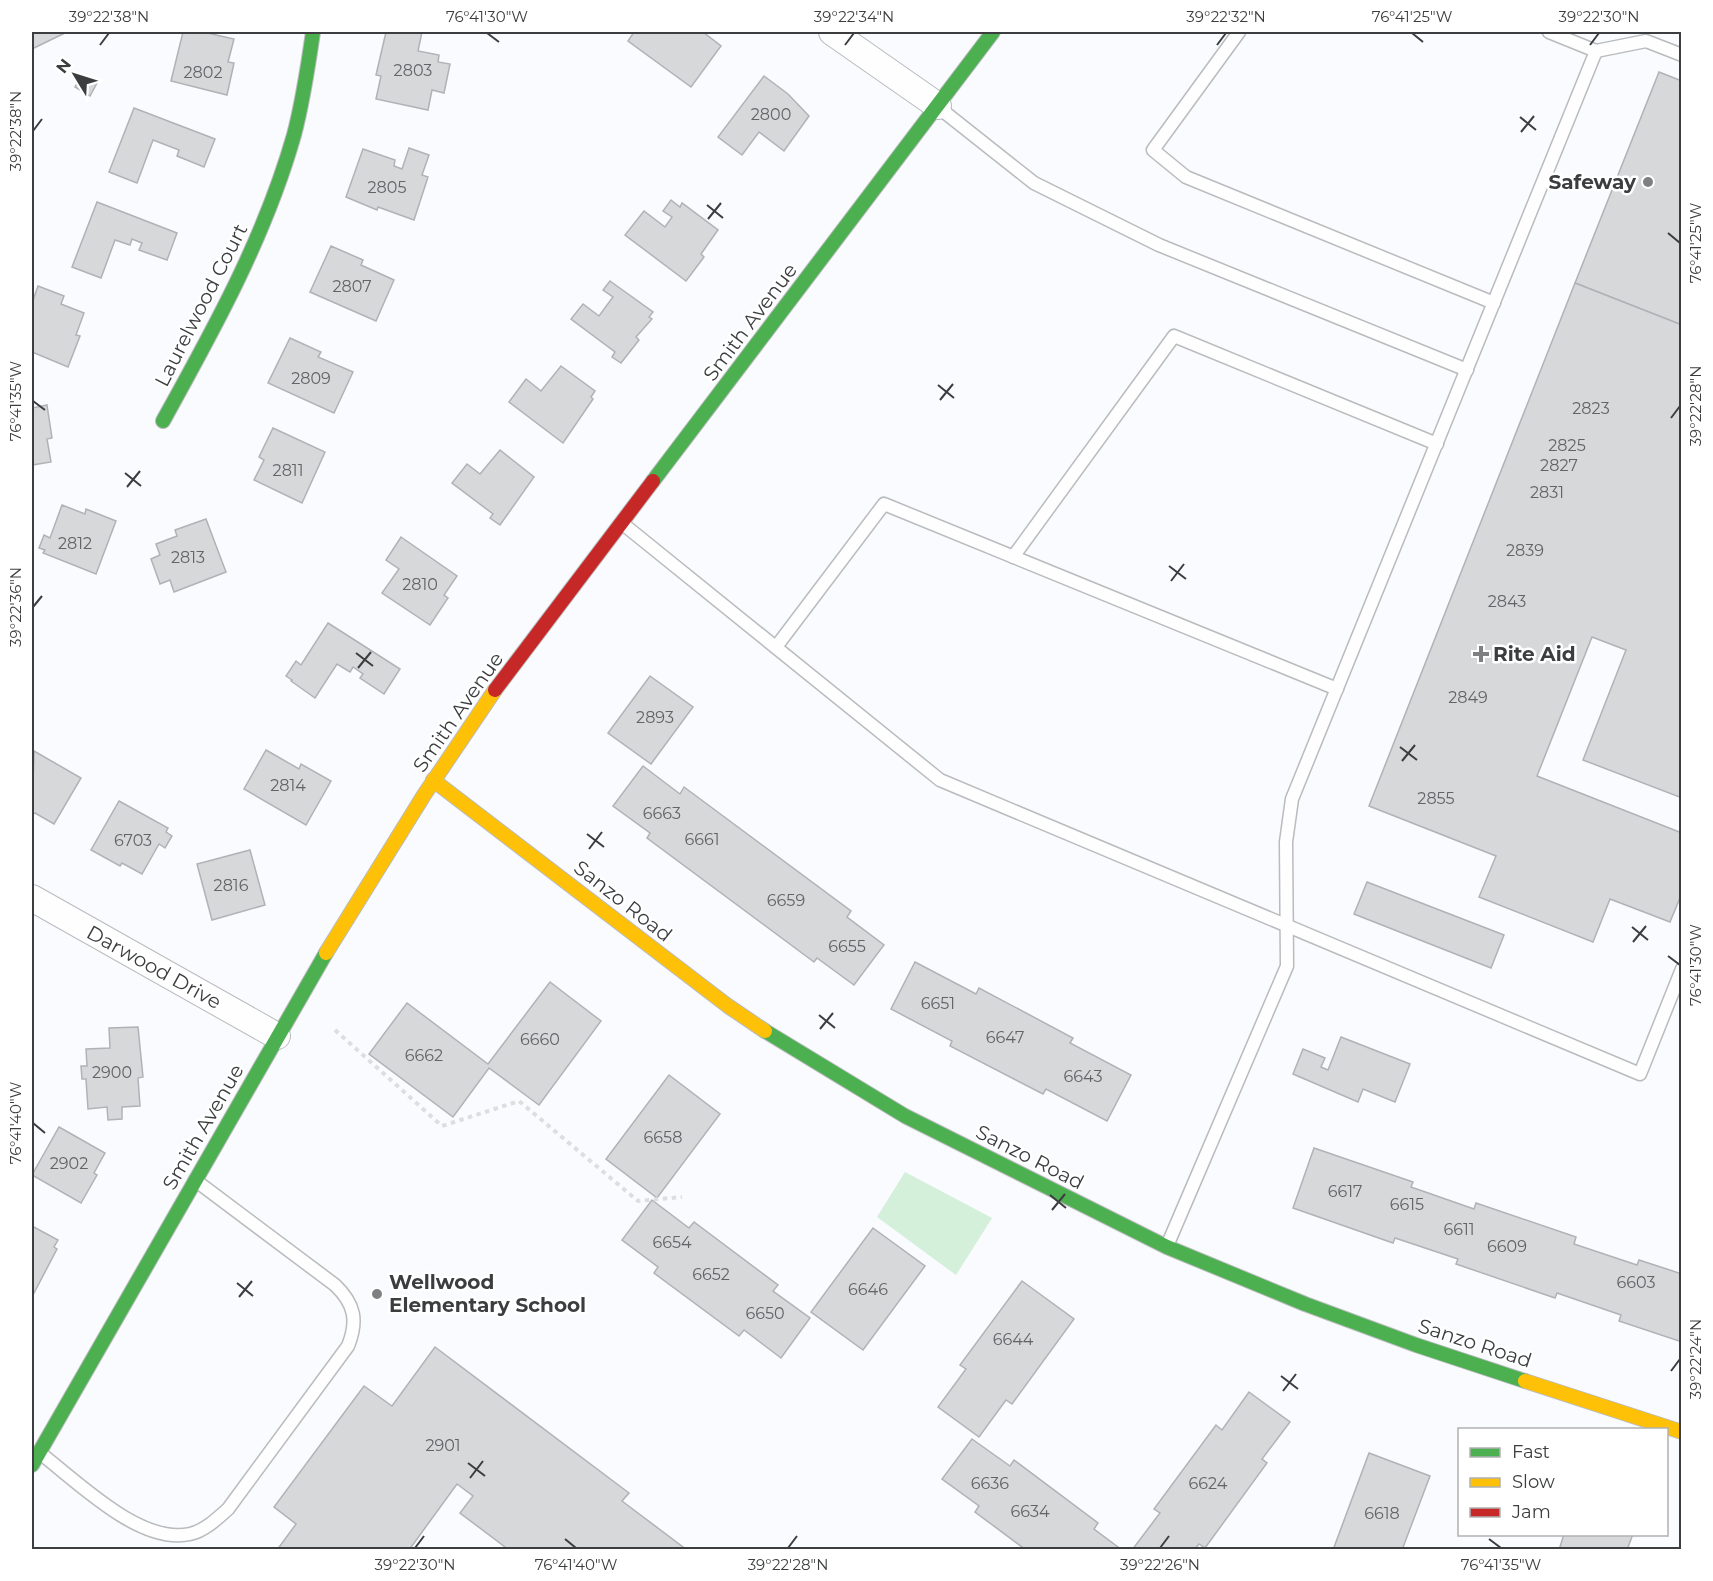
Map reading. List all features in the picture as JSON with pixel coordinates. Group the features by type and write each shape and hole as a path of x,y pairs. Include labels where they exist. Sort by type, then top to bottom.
{"street":[{"name":"Laurelwood Court","path":"163,421 243,273 268,212 291,147 313,32"},
{"path":"832,32 938,106"},
{"name":"Smith Avenue","path":"32,1465 277,1036 433,780 485,703 993,32"},
{"name":"Sanzo Road","path":"433,780 728,1006 806,1058 905,1116 1167,1247 1305,1304 1416,1345 1682,1432"},
{"name":"Darwood Drive","path":"32,898 277,1036"}],"lane":[{"path":"1239,32 1153,150 1186,177 1494,303"},
{"path":"1549,32 1596,51 1646,41 1682,55"},
{"path":"1167,1247 1287,966 1286,842 1292,799 1596,51"},
{"path":"938,106 1034,183 1159,245 1467,370"},
{"path":"1013,557 1174,336 1437,444"},
{"path":"776,647 884,504 1337,689"},
{"path":"622,523 940,780 1640,1074 1682,969"},
{"path":"39,1452 131,1523 153,1533 171,1536 191,1534 211,1524 228,1509 348,1346 354,1331 355,1314 348,1297 336,1285 195,1180"}],"path":[{"path":"335,1030 442,1126 519,1101 638,1201 682,1197"}],"green space":[{"path":"905,1172 992,1218 956,1275 877,1217"}],"building":[{"path":"32,32 67,32 32,49"},
{"path":"183,32 203,32 234,39 228,62 234,63 227,95 171,81"},
{"path":"386,32 422,32 418,51 439,55 438,62 450,64 444,93 432,90 428,110 376,99 381,76 376,75"},
{"path":"634,32 703,32 721,46 691,87 628,41"},
{"name":"Safeway","path":"1659,72 1682,81 1682,325 1575,283"},
{"path":"82,75 97,83 90,96 75,87"},
{"path":"764,76 788,94 809,116 784,151 759,132 742,155 718,137"},
{"path":"134,108 215,139 204,167 177,156 179,150 153,140 137,183 109,172"},
{"path":"409,148 429,155 422,175 428,177 414,220 378,207 377,210 346,197 363,149 395,160 394,166 402,169"},
{"path":"671,200 680,207 682,203 718,230 701,254 704,257 686,281 625,235 644,211 665,227 672,217 663,211"},
{"path":"97,202 177,233 167,260 139,250 142,243 132,239 130,245 115,240 101,278 72,267"},
{"path":"331,246 363,260 361,265 394,280 376,321 310,292"},
{"path":"610,281 653,312 649,317 652,319 636,337 639,340 621,363 612,357 615,352 571,319 583,304 599,316 613,297 603,290"},
{"path":"1575,283 1682,325 1682,798 1583,760 1626,650 1592,637 1537,776 1682,833 1682,893 1670,922 1610,899 1593,942 1479,897 1496,856 1369,806"},
{"path":"38,286 64,296 61,304 84,313 76,335 80,336 68,367 32,352 32,303"},
{"path":"290,338 321,352 318,357 353,372 334,413 268,383"},
{"path":"561,366 595,391 591,397 593,399 563,443 509,402 526,379 541,391"},
{"path":"47,405 52,438 47,439 51,462 32,465 32,408"},
{"path":"273,428 325,452 302,503 254,480 264,460 259,457"},
{"path":"500,450 534,477 500,525 490,518 493,514 452,483 467,464 480,474"},
{"path":"62,505 85,514 86,509 116,521 96,574 43,553 45,550 39,548 44,535 50,538"},
{"path":"206,519 226,572 174,592 170,580 160,584 151,559 160,555 156,544 177,536 175,530"},
{"path":"401,537 457,576 444,595 448,598 430,625 382,593 399,569 386,560"},
{"path":"328,623 400,669 384,694 360,678 363,674 353,667 350,672 337,664 315,698 286,676 296,661 301,665"},
{"path":"650,676 693,707 651,764 608,733"},
{"path":"266,750 299,769 301,764 331,781 306,825 244,789"},
{"path":"34,751 81,778 54,824 35,813 32,815"},
{"path":"643,766 680,794 684,787 851,911 847,917 884,945 854,985 817,958 814,962 647,838 650,833 613,806"},
{"path":"119,801 168,828 166,832 172,836 165,848 159,844 142,874 122,863 120,866 91,850"},
{"path":"250,850 265,905 212,920 197,864"},
{"path":"1367,882 1504,935 1491,968 1354,914"},
{"path":"915,962 976,994 979,988 1073,1038 1070,1043 1131,1075 1107,1121 1046,1089 1043,1094 950,1046 952,1041 891,1009"},
{"path":"550,982 601,1021 539,1105 489,1068 453,1117 369,1054 407,1003 488,1064"},
{"path":"138,1027 143,1077 138,1078 140,1106 122,1107 122,1119 108,1120 107,1107 88,1109 86,1079 82,1079 81,1066 87,1066 86,1049 110,1048 109,1028"},
{"path":"1341,1037 1410,1064 1395,1102 1363,1089 1358,1102 1293,1074 1303,1049 1325,1058 1321,1067 1328,1070"},
{"path":"669,1075 720,1114 657,1198 606,1159"},
{"path":"59,1127 105,1153 94,1173 97,1175 81,1203 32,1175"},
{"path":"1314,1148 1413,1182 1411,1187 1474,1209 1476,1203 1576,1237 1574,1244 1637,1265 1639,1260 1682,1274 1682,1342 1619,1321 1621,1315 1557,1293 1555,1298 1456,1264 1458,1259 1395,1238 1393,1243 1293,1208"},
{"path":"652,1200 689,1228 694,1222 778,1285 773,1291 810,1318 781,1358 744,1330 739,1336 654,1273 658,1267 622,1240"},
{"path":"32,1226 58,1240 54,1247 57,1249 33,1295"},
{"path":"873,1228 925,1266 863,1350 811,1312"},
{"path":"1022,1281 1074,1319 1012,1404 1006,1400 979,1437 938,1407 966,1369 960,1365"},
{"path":"435,1347 629,1493 622,1501 687,1550 509,1550 460,1513 473,1496 457,1484 409,1550 277,1550 296,1524 274,1507 364,1386 392,1406"},
{"path":"1249,1392 1290,1422 1262,1459 1267,1463 1205,1548 1199,1544 1194,1550 1132,1550 1160,1513 1154,1509 1216,1425 1222,1430"},
{"path":"972,1439 1010,1466 1014,1460 1098,1523 1094,1529 1122,1550 1026,1550 975,1512 979,1506 942,1479"},
{"path":"1369,1453 1430,1476 1402,1550 1333,1550"},
{"path":"1563,1536 1632,1536 1627,1550 1559,1550"}],"traffic: fast":[{"path":"163,421 237,282 268,210 294,135 313,32"},
{"path":"653,481 993,32"},
{"path":"32,1465 326,953"},
{"path":"765,1031 905,1116 1167,1247 1305,1304 1416,1345 1525,1381"}],"traffic: slow":[{"path":"326,953 424,795 495,690"},
{"path":"433,780 728,1006 765,1031"},
{"path":"1525,1381 1682,1432"}],"traffic: jam":[{"path":"495,690 653,481"}],"place":[{"name":"Safeway","path":"1648,182"},
{"name":"Rite Aid","path":"1481,654"},
{"name":"Wellwood Elementary School","path":"377,1294"}]}
